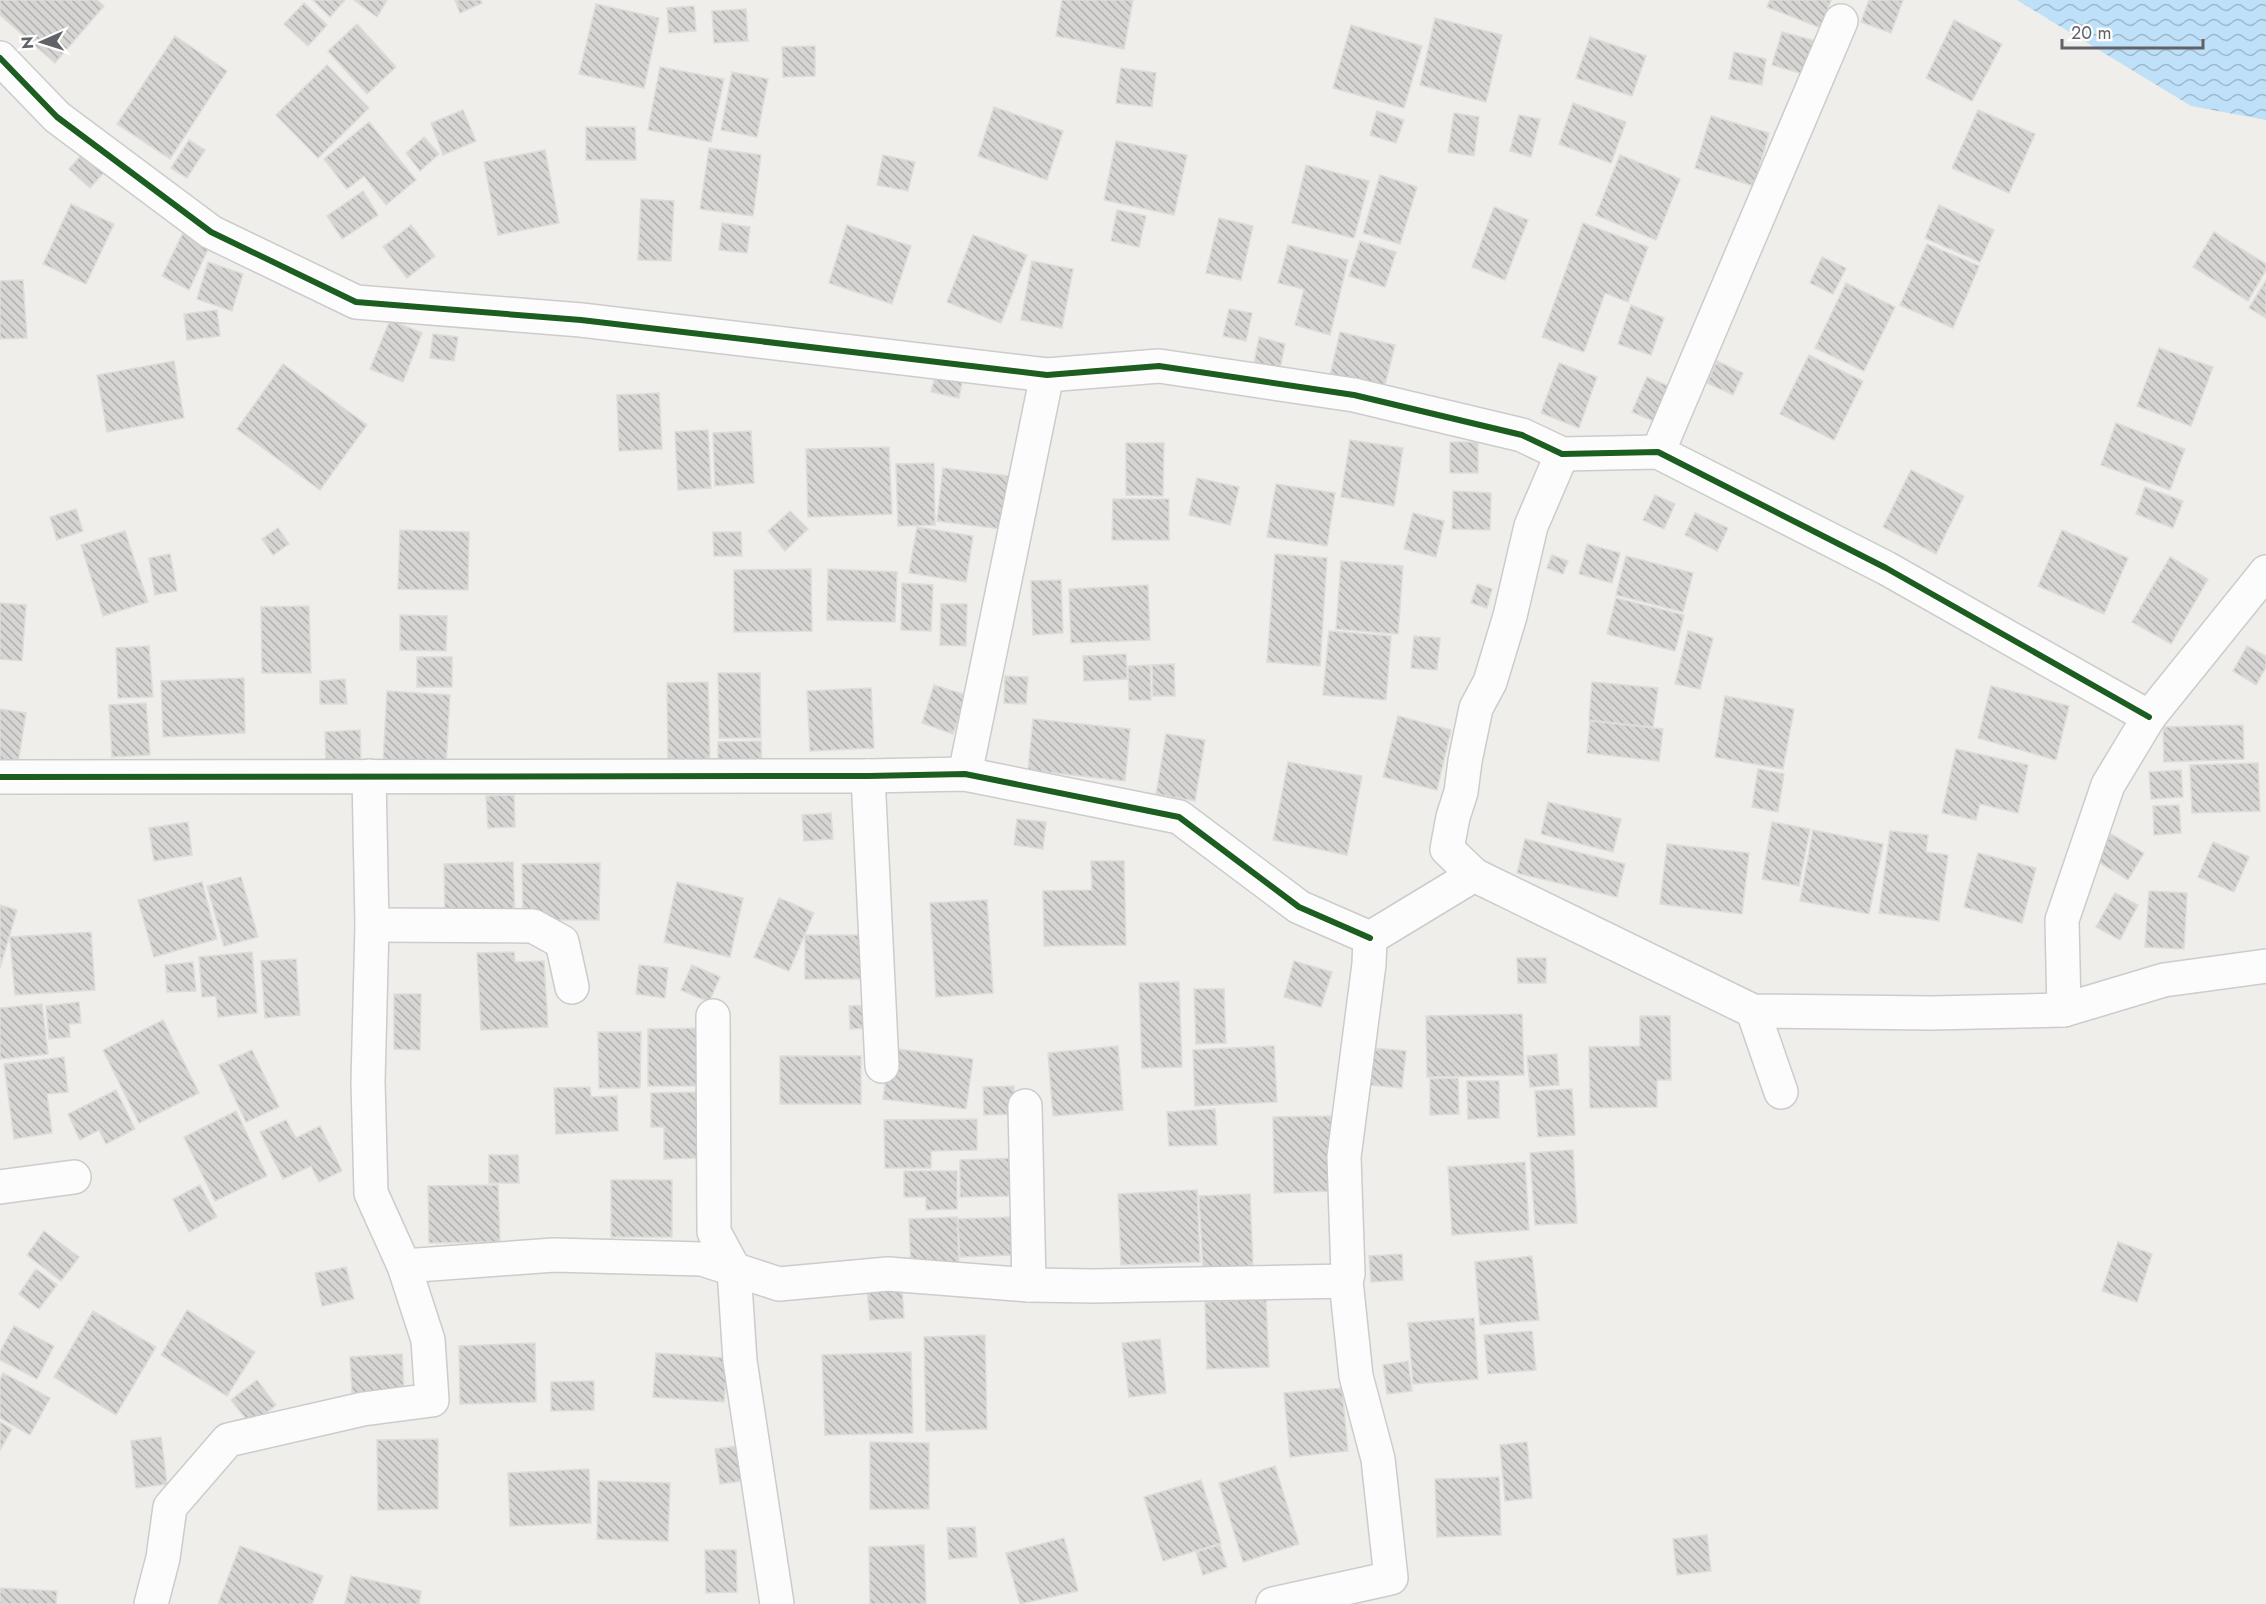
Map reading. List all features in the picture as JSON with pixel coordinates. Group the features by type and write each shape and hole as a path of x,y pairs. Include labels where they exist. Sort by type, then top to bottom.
{"street":[{"path":"1658,452 1840,21"},
{"path":"0,58 57,117 211,232 356,302 580,320 1047,375 1159,366 1342,393 1522,435 1562,454 1658,452 1886,568 2149,717"},
{"path":"965,774 1047,375"},
{"path":"1562,454 1531,526 1510,616 1490,682 1476,708 1461,792 1453,817 1448,849 1474,875 1753,1011 1932,1013 2064,1010 2163,980 2266,966"},
{"path":"2064,1010 2062,920 2108,785 2149,717 2266,572"},
{"path":"0,777 965,774 1179,817 1299,907 1370,938"},
{"path":"151,1604 164,1558 170,1507 228,1440 363,1409 432,1400 428,1340 404,1266 371,1193 368,1082 372,925 369,776"},
{"path":"868,776 882,1066"},
{"path":"1370,938 1474,875"},
{"path":"372,925 533,926 562,942 572,987"},
{"path":"1273,1604 1391,1578 1378,1459 1356,1376 1346,1281 1348,1274 1344,1157 1369,964 1370,938"},
{"path":"1753,1011 1781,1092"},
{"path":"713,1016 714,1232 734,1269 740,1361 777,1604"},
{"path":"1025,1106 1029,1285"},
{"path":"0,1187 74,1177"},
{"path":"404,1266 554,1255 702,1259 779,1284 888,1274 1029,1285 1094,1286 1346,1281"}],"water":[{"path":"2017,0 2266,0 2266,120 2191,106"}],"building":[{"path":"0,0 97,0 104,6 55,63 0,15"},
{"path":"313,0 345,0 330,17"},
{"path":"354,0 387,0 377,17"},
{"path":"455,0 481,0 482,3 460,13"},
{"path":"1062,0 1133,0 1124,49 1056,36"},
{"path":"1770,0 1831,0 1821,28 1767,7"},
{"path":"1869,0 1903,0 1891,33 1861,22"},
{"path":"304,3 327,25 308,46 284,24"},
{"path":"596,4 659,18 644,88 579,74"},
{"path":"694,6 696,31 669,33 667,8"},
{"path":"746,9 748,41 714,43 712,11"},
{"path":"1435,18 1502,35 1486,102 1420,85"},
{"path":"1954,20 2002,44 1972,101 1926,78"},
{"path":"357,24 396,67 367,94 328,51"},
{"path":"1351,25 1422,46 1404,108 1333,88"},
{"path":"1782,32 1820,42 1810,76 1772,65"},
{"path":"175,36 227,71 170,159 117,124"},
{"path":"1590,37 1646,56 1632,96 1576,78"},
{"path":"815,46 815,76 783,77 782,47"},
{"path":"1734,52 1766,59 1762,85 1729,79"},
{"path":"327,65 369,108 318,158 276,115"},
{"path":"660,67 724,79 711,142 648,130"},
{"path":"1121,68 1156,73 1152,107 1116,103"},
{"path":"732,72 768,79 757,137 721,130"},
{"path":"1573,103 1626,122 1611,163 1559,144"},
{"path":"994,107 1063,131 1047,180 978,156"},
{"path":"463,110 476,141 443,155 431,123"},
{"path":"1978,110 2035,134 2009,193 1952,168"},
{"path":"1377,111 1404,120 1396,143 1370,135"},
{"path":"1454,113 1479,117 1474,156 1448,152"},
{"path":"1519,115 1540,119 1531,157 1510,151"},
{"path":"1711,116 1769,133 1754,186 1695,168"},
{"path":"369,122 416,180 386,205 364,176 347,189 324,159"},
{"path":"586,127 635,127 636,160 586,160"},
{"path":"424,137 439,154 420,171 406,153"},
{"path":"189,140 205,150 187,178 171,168"},
{"path":"1116,141 1187,155 1174,215 1104,200"},
{"path":"709,148 761,155 753,216 700,209"},
{"path":"545,150 559,223 498,235 484,162"},
{"path":"85,151 106,170 90,188 69,169"},
{"path":"883,155 915,162 908,191 877,185"},
{"path":"1620,155 1680,179 1656,240 1596,215"},
{"path":"1306,165 1369,181 1354,238 1292,223"},
{"path":"1380,175 1417,187 1400,244 1363,233"},
{"path":"363,191 378,215 342,239 327,216"},
{"path":"641,199 674,201 671,261 638,260"},
{"path":"71,204 114,224 86,284 43,264"},
{"path":"1939,205 1994,230 1980,262 1925,238"},
{"path":"1494,207 1528,220 1505,280 1472,267"},
{"path":"1117,210 1146,216 1139,247 1111,241"},
{"path":"1219,218 1253,226 1241,280 1206,273"},
{"path":"722,223 750,227 747,253 719,250"},
{"path":"1583,223 1648,247 1628,302 1605,293 1584,352 1542,337"},
{"path":"411,225 435,256 407,278 383,247"},
{"path":"847,225 911,246 892,304 829,283"},
{"path":"2214,232 2266,264 2266,270 2248,301 2193,267"},
{"path":"183,233 210,245 189,290 162,276"},
{"path":"973,235 1027,255 1001,323 947,302"},
{"path":"1360,241 1396,252 1385,287 1349,276"},
{"path":"1927,244 1979,266 1953,328 1900,305"},
{"path":"1288,245 1348,260 1330,335 1295,325 1304,289 1278,283"},
{"path":"1822,257 1846,268 1833,294 1810,283"},
{"path":"1032,261 1073,269 1062,328 1021,320"},
{"path":"208,262 243,274 232,311 197,299"},
{"path":"23,280 27,338 0,339 0,281"},
{"path":"2266,280 2266,318 2249,308"},
{"path":"1846,283 1895,307 1864,371 1815,348"},
{"path":"1631,305 1664,318 1651,355 1618,344"},
{"path":"1229,309 1252,313 1246,341 1223,336"},
{"path":"217,310 220,336 187,340 184,314"},
{"path":"390,320 422,333 403,382 370,369"},
{"path":"1340,332 1395,345 1384,389 1330,376"},
{"path":"433,334 458,337 454,361 430,358"},
{"path":"1259,337 1285,344 1280,369 1254,363"},
{"path":"2159,348 2213,367 2191,426 2137,406"},
{"path":"1809,355 1863,381 1834,440 1780,414"},
{"path":"174,361 184,418 107,432 97,375"},
{"path":"1717,361 1743,373 1733,395 1707,383"},
{"path":"1559,363 1597,377 1579,428 1541,413"},
{"path":"283,364 367,425 320,490 237,429"},
{"path":"936,372 963,377 959,398 931,392"},
{"path":"1647,377 1671,387 1656,422 1632,412"},
{"path":"659,393 662,449 619,451 617,395"},
{"path":"2116,423 2185,449 2170,490 2101,465"},
{"path":"708,430 711,488 678,490 675,432"},
{"path":"751,431 754,483 715,486 713,433"},
{"path":"1350,440 1403,448 1394,506 1341,497"},
{"path":"1450,442 1478,442 1478,473 1450,473"},
{"path":"1126,443 1164,443 1163,496 1126,495"},
{"path":"889,447 892,514 808,517 806,449"},
{"path":"934,463 935,525 898,526 896,464"},
{"path":"943,468 1009,476 1002,529 937,521"},
{"path":"1911,470 1964,496 1936,554 1883,527"},
{"path":"1197,478 1239,487 1230,525 1189,515"},
{"path":"1276,484 1335,493 1327,546 1267,537"},
{"path":"2145,487 2183,501 2173,528 2136,514"},
{"path":"1453,491 1491,493 1490,530 1452,529"},
{"path":"1655,495 1675,504 1664,529 1643,520"},
{"path":"1113,499 1169,499 1169,540 1112,540"},
{"path":"76,509 83,531 57,540 50,517"},
{"path":"790,511 808,529 785,551 768,531"},
{"path":"1413,513 1444,521 1436,557 1404,549"},
{"path":"1695,513 1728,528 1717,551 1685,535"},
{"path":"917,527 973,536 966,582 909,573"},
{"path":"278,528 289,544 273,555 262,539"},
{"path":"400,530 469,532 468,590 398,589"},
{"path":"2062,530 2128,558 2104,614 2038,586"},
{"path":"125,531 148,602 103,616 81,545"},
{"path":"713,532 741,532 742,556 714,556"},
{"path":"1587,544 1620,553 1612,583 1579,574"},
{"path":"170,554 177,591 155,595 149,558"},
{"path":"1275,554 1327,558 1320,666 1267,662"},
{"path":"1552,555 1568,561 1563,574 1547,568"},
{"path":"1626,556 1693,573 1683,612 1616,595"},
{"path":"2170,557 2208,579 2171,644 2132,622"},
{"path":"1341,561 1403,566 1398,634 1336,629"},
{"path":"811,569 812,631 734,632 734,570"},
{"path":"828,569 897,572 895,622 827,620"},
{"path":"1061,580 1063,633 1033,635 1031,581"},
{"path":"902,583 933,585 931,631 901,630"},
{"path":"1477,584 1492,589 1487,608 1471,603"},
{"path":"1148,585 1150,640 1071,643 1069,589"},
{"path":"1616,598 1684,615 1675,651 1607,634"},
{"path":"0,603 26,605 22,661 0,659"},
{"path":"941,604 967,604 966,646 940,645"},
{"path":"309,606 311,673 262,673 261,607"},
{"path":"400,615 447,616 446,651 400,650"},
{"path":"1329,631 1391,636 1386,700 1323,695"},
{"path":"1688,631 1713,638 1700,689 1675,684"},
{"path":"1414,636 1440,638 1437,670 1411,668"},
{"path":"149,646 153,697 118,698 116,648"},
{"path":"2247,646 2266,656 2266,667 2256,685 2233,671"},
{"path":"1126,654 1127,679 1084,681 1083,656"},
{"path":"417,657 452,657 452,687 417,687"},
{"path":"1174,664 1175,696 1153,696 1152,665"},
{"path":"1150,665 1151,700 1129,700 1128,666"},
{"path":"718,673 760,673 761,738 719,738"},
{"path":"1005,676 1028,677 1026,704 1004,703"},
{"path":"244,678 245,733 163,737 161,681"},
{"path":"345,679 347,704 320,704 320,681"},
{"path":"708,682 710,766 668,767 667,683"},
{"path":"1592,682 1658,688 1653,727 1589,720"},
{"path":"934,685 966,695 953,734 922,723"},
{"path":"1991,686 2069,706 2056,760 1978,738"},
{"path":"871,688 874,748 810,751 807,691"},
{"path":"387,691 450,695 446,765 383,762"},
{"path":"1725,696 1794,709 1783,769 1715,757"},
{"path":"146,703 150,755 112,757 109,705"},
{"path":"0,709 26,713 18,763 0,759"},
{"path":"1398,716 1451,730 1437,790 1383,777"},
{"path":"1033,719 1130,729 1125,781 1028,770"},
{"path":"1590,721 1663,729 1659,761 1587,753"},
{"path":"2243,725 2244,759 2164,762 2163,727"},
{"path":"360,730 361,763 326,765 325,732"},
{"path":"1166,734 1205,740 1195,801 1156,794"},
{"path":"761,741 762,777 718,778 718,742"},
{"path":"1956,749 2028,765 2018,813 1980,804 1976,820 1942,813"},
{"path":"1288,762 1362,776 1347,855 1273,840"},
{"path":"2258,763 2260,811 2192,813 2190,765"},
{"path":"1758,769 1784,774 1778,812 1752,807"},
{"path":"2181,770 2183,797 2151,799 2149,772"},
{"path":"514,795 515,827 488,828 486,796"},
{"path":"1548,802 1621,819 1613,852 1541,834"},
{"path":"2179,805 2181,833 2154,835 2153,806"},
{"path":"831,813 833,839 804,841 802,815"},
{"path":"1017,819 1046,822 1043,849 1014,845"},
{"path":"188,822 192,855 154,861 149,828"},
{"path":"1772,822 1810,829 1799,886 1762,879"},
{"path":"1813,830 1883,844 1869,914 1800,901"},
{"path":"1890,831 1928,835 1926,852 1948,855 1939,921 1879,913"},
{"path":"2111,834 2144,853 2128,880 2095,860"},
{"path":"1525,839 1625,864 1617,897 1517,873"},
{"path":"2213,842 2249,857 2234,892 2198,877"},
{"path":"1667,844 1749,853 1742,914 1660,904"},
{"path":"1978,853 2036,868 2022,923 1964,907"},
{"path":"1091,861 1124,861 1126,945 1044,946 1043,891 1092,890"},
{"path":"513,862 515,919 445,920 444,864"},
{"path":"600,863 599,920 523,920 522,864"},
{"path":"241,877 258,937 224,946 207,886"},
{"path":"202,882 217,939 154,957 138,900"},
{"path":"677,882 743,898 730,957 664,942"},
{"path":"2149,891 2187,893 2184,949 2145,947"},
{"path":"2115,893 2138,905 2120,940 2096,927"},
{"path":"779,898 814,913 789,971 754,957"},
{"path":"987,900 993,993 936,997 930,903"},
{"path":"0,905 17,910 0,968"},
{"path":"91,932 95,990 15,995 10,937"},
{"path":"805,935 869,935 870,979 805,979"},
{"path":"252,952 257,1013 218,1017 216,996 202,997 199,957"},
{"path":"514,952 515,962 544,961 548,1027 481,1030 477,953"},
{"path":"1517,958 1546,958 1546,983 1518,983"},
{"path":"296,959 300,1015 265,1018 261,961"},
{"path":"1294,961 1332,972 1321,1007 1284,997"},
{"path":"193,962 196,991 167,992 165,965"},
{"path":"639,965 668,968 665,998 636,994"},
{"path":"692,965 720,977 709,1002 681,990"},
{"path":"1179,982 1182,1067 1142,1068 1139,983"},
{"path":"1194,989 1224,989 1226,1043 1196,1044"},
{"path":"394,994 421,994 420,1050 394,1049"},
{"path":"79,1002 81,1023 69,1024 70,1037 49,1039 46,1006"},
{"path":"42,1004 48,1054 0,1059 0,1008"},
{"path":"872,1005 873,1028 850,1029 849,1006"},
{"path":"1522,1014 1524,1075 1427,1077 1426,1016"},
{"path":"1640,1016 1670,1016 1671,1080 1657,1080 1657,1107 1590,1108 1589,1047 1640,1046"},
{"path":"163,1020 199,1093 139,1123 103,1050"},
{"path":"705,1028 706,1086 648,1086 648,1029"},
{"path":"598,1032 641,1032 640,1088 599,1088"},
{"path":"1118,1046 1123,1110 1053,1116 1048,1053"},
{"path":"1274,1046 1277,1102 1195,1106 1193,1050"},
{"path":"890,1048 973,1059 966,1109 883,1099"},
{"path":"1372,1048 1406,1051 1402,1088 1370,1085"},
{"path":"252,1050 279,1107 246,1122 219,1065"},
{"path":"1557,1054 1559,1085 1530,1087 1527,1056"},
{"path":"780,1056 861,1056 861,1104 780,1104"},
{"path":"64,1057 68,1092 47,1094 52,1133 14,1139 4,1064"},
{"path":"1458,1078 1459,1114 1430,1115 1430,1079"},
{"path":"1467,1081 1499,1081 1499,1118 1468,1119"},
{"path":"1014,1086 1015,1114 984,1115 983,1087"},
{"path":"590,1087 591,1097 617,1096 618,1131 556,1134 554,1088"},
{"path":"1572,1089 1575,1135 1538,1137 1535,1091"},
{"path":"116,1090 135,1129 106,1144 99,1130 80,1140 68,1114"},
{"path":"701,1092 701,1158 664,1159 664,1127 651,1127 651,1093"},
{"path":"1215,1109 1217,1145 1169,1146 1167,1112"},
{"path":"236,1111 267,1176 215,1201 184,1137"},
{"path":"1332,1116 1334,1191 1274,1193 1273,1117"},
{"path":"977,1119 977,1150 931,1151 931,1168 885,1168 884,1120"},
{"path":"286,1120 296,1138 320,1126 342,1171 319,1182 311,1166 283,1179 260,1132"},
{"path":"1573,1150 1577,1223 1535,1225 1530,1153"},
{"path":"489,1155 518,1155 519,1183 489,1183"},
{"path":"1015,1158 1016,1196 960,1197 960,1160"},
{"path":"1525,1162 1529,1230 1452,1235 1448,1167"},
{"path":"904,1171 957,1171 957,1209 926,1210 926,1197 904,1197"},
{"path":"611,1180 672,1180 672,1237 611,1237"},
{"path":"200,1185 217,1217 189,1232 173,1199"},
{"path":"498,1185 500,1242 429,1243 428,1186"},
{"path":"1197,1190 1200,1262 1121,1265 1118,1194"},
{"path":"1250,1194 1253,1267 1203,1269 1199,1196"},
{"path":"957,1217 959,1269 911,1271 909,1219"},
{"path":"1012,1217 1013,1255 960,1257 958,1219"},
{"path":"44,1231 79,1257 61,1281 27,1255"},
{"path":"2118,1242 2152,1254 2137,1302 2102,1291"},
{"path":"1402,1254 1403,1280 1371,1282 1369,1256"},
{"path":"1532,1256 1539,1320 1480,1325 1475,1262"},
{"path":"346,1267 354,1299 322,1306 315,1273"},
{"path":"36,1269 57,1285 39,1309 19,1294"},
{"path":"902,1287 904,1318 870,1320 867,1290"},
{"path":"1266,1299 1269,1367 1207,1369 1205,1302"},
{"path":"187,1310 255,1352 227,1396 161,1355"},
{"path":"93,1311 156,1347 116,1415 54,1377"},
{"path":"1474,1318 1478,1379 1413,1384 1408,1323"},
{"path":"14,1326 54,1346 37,1379 0,1360 0,1352"},
{"path":"1532,1331 1536,1370 1488,1374 1484,1335"},
{"path":"985,1335 987,1429 926,1431 924,1337"},
{"path":"1160,1339 1166,1393 1129,1397 1122,1343"},
{"path":"535,1343 536,1402 460,1404 459,1346"},
{"path":"911,1352 913,1433 825,1435 822,1355"},
{"path":"656,1353 728,1358 724,1402 653,1397"},
{"path":"402,1354 404,1391 352,1394 350,1357"},
{"path":"1408,1361 1412,1391 1387,1394 1383,1365"},
{"path":"3,1373 50,1398 30,1435 0,1418 0,1380"},
{"path":"257,1380 276,1405 251,1425 231,1400"},
{"path":"594,1381 594,1410 551,1411 551,1382"},
{"path":"1342,1388 1348,1451 1290,1457 1284,1393"},
{"path":"0,1422 12,1429 0,1450"},
{"path":"161,1437 167,1484 136,1488 131,1441"},
{"path":"438,1439 438,1509 378,1510 377,1440"},
{"path":"870,1442 929,1443 929,1509 870,1509"},
{"path":"1527,1442 1532,1498 1505,1501 1500,1445"},
{"path":"745,1445 750,1480 720,1484 715,1449"},
{"path":"1275,1466 1299,1544 1243,1562 1219,1483"},
{"path":"589,1469 591,1523 510,1526 508,1473"},
{"path":"1499,1477 1501,1535 1437,1537 1435,1479"},
{"path":"1201,1480 1221,1543 1163,1561 1144,1497"},
{"path":"598,1481 670,1483 668,1541 597,1539"},
{"path":"975,1527 977,1557 949,1559 947,1528"},
{"path":"1707,1535 1711,1571 1677,1575 1673,1539"},
{"path":"1064,1538 1078,1591 1020,1604 1006,1553"},
{"path":"924,1545 926,1604 870,1604 869,1547"},
{"path":"1220,1545 1227,1567 1203,1575 1196,1552"},
{"path":"240,1546 323,1576 312,1604 218,1604"},
{"path":"705,1550 736,1550 737,1592 706,1593"},
{"path":"351,1576 421,1591 419,1604 345,1604"},
{"path":"0,1588 57,1591 56,1604 0,1604"}],"cycle path":[{"path":"0,58 57,117 211,232 356,302 581,320 1047,375 1159,366 1354,395 1522,435 1562,454 1658,452 1886,568 2149,717"},
{"path":"0,777 965,774 1179,817 1299,907 1370,938"}]}
